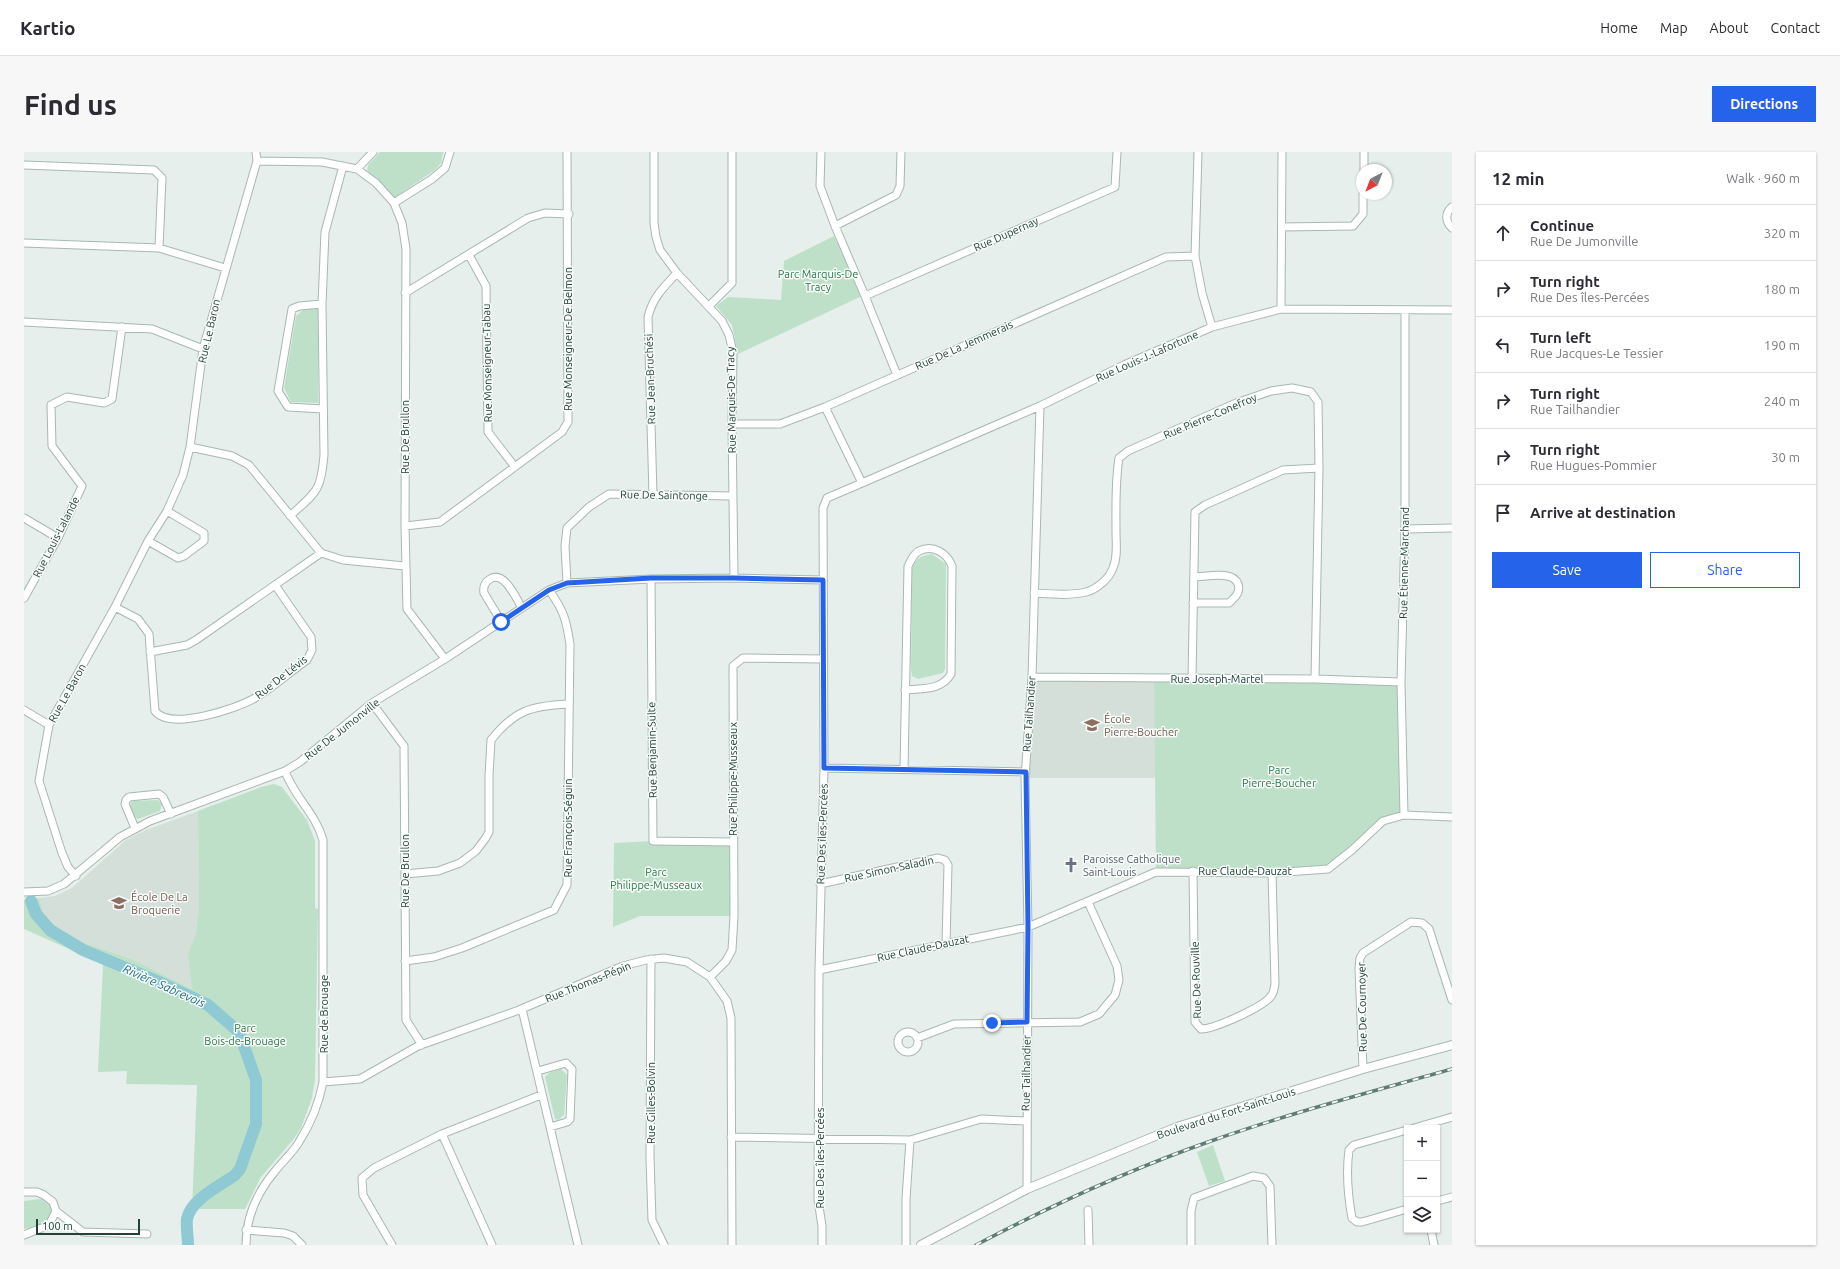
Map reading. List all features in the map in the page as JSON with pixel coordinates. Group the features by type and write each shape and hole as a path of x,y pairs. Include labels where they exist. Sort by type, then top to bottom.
{"street":[{"name":"Rue Le Baron","path":"76,876 68,867 62,854 39,781 49,725 115,606 148,541 167,511 183,474 190,447 203,349 225,268 257,161 256,152"},
{"path":"357,169 373,152"},
{"path":"394,203 432,179 445,168 450,152"},
{"name":"Rue Monseigneur-De Belmon","path":"405,526 440,522 562,432 568,422 569,214 567,152"},
{"name":"Rue Marquis-De Tracy","path":"654,152 654,223 660,250 677,273 722,322 729,335 733,352 732,496 734,578"},
{"path":"708,306 732,283 732,152"},
{"path":"820,152 820,186 835,226 897,375"},
{"path":"835,226 896,195 900,186 901,152"},
{"name":"Rue Dupernay","path":"865,296 1115,187 1117,152"},
{"path":"1198,152 1195,256 1202,293 1212,327"},
{"path":"1282,152 1282,310"},
{"path":"1364,152 1364,164"},
{"name":"Rue De Brullon","path":"257,161 322,162 357,169 376,183 394,203 402,223 406,249 405,566 407,609 446,659"},
{"path":"24,165 154,170 162,178 159,248"},
{"path":"290,516 316,492 322,478 324,455 322,304 325,232 343,166"},
{"path":"1282,227 1353,226 1363,214 1363,200"},
{"path":"1452,207 1446,218 1447,222 1452,228"},
{"path":"405,293 528,218 545,213 569,214"},
{"path":"24,243 159,248 225,268"},
{"name":"Rue Monseigneur-Tabau","path":"469,255 486,286 488,432 515,467"},
{"name":"Rue De La Jemmerais","path":"732,424 780,424 825,407 1166,257 1195,256"},
{"name":"Rue Jean-Bruchési","path":"653,495 648,317 651,304 658,292 677,273"},
{"path":"322,304 299,306 292,309 278,391 288,407 323,409"},
{"name":"Rue Louis-J.-Lafortune","path":"862,483 1040,406 1124,365 1212,327 1282,310 1452,310"},
{"name":"Rue Étienne-Marchand","path":"1404,310 1406,529 1401,682 1404,815"},
{"path":"24,322 152,330 203,349"},
{"name":"Rue Louis-Lalande","path":"24,598 58,538 82,486 52,446 51,405 67,397 104,403 112,399 122,327"},
{"name":"Rue Pierre-Conefroy","path":"1034,593 1057,594 1086,592 1101,583 1113,568 1116,555 1116,474 1119,458 1128,451 1236,403 1271,391 1292,388 1311,392 1318,402 1319,468 1315,679"},
{"name":"Rue Tailhandier","path":"1027,1189 1026,1121 1028,927 1026,772 1032,677 1040,406"},
{"path":"825,407 862,483"},
{"path":"190,447 232,456 249,465 321,553 343,560 405,566"},
{"path":"1192,679 1195,512 1205,505 1283,470 1319,468"},
{"name":"Rue Des îles-Percées","path":"822,1245 822,1226 818,1200 820,1137 820,884 824,768 823,508 827,498 862,483"},
{"name":"Rue De Saintonge","path":"567,583 565,546 567,528 589,507 609,494 732,496"},
{"path":"148,541 178,558 184,556 204,541 204,533 167,511"},
{"path":"24,518 58,538"},
{"path":"1406,529 1452,528"},
{"path":"904,769 905,690 908,566 912,557 919,551 934,549 943,552 952,566 951,674 947,681 940,686 905,690"},
{"path":"150,652 187,645 321,553"},
{"path":"501,622 484,593 483,588 488,580 493,577 500,578 505,581 522,608"},
{"path":"1193,603 1229,603 1236,596 1239,588 1237,581 1232,577 1194,577"},
{"name":"Rue De Jumonville","path":"24,892 48,891 64,884 76,876 120,837 136,828 285,771 300,762 372,703 446,659 549,590 567,583 651,578 823,580"},
{"name":"Rue Benjamin-Sulte","path":"651,578 653,841 733,842"},
{"name":"Rue De Lévis","path":"115,606 138,619 149,634 155,711 159,716 166,719 193,719 238,706 255,698 307,660 312,650 311,637 275,585"},
{"name":"Rue François-Séguin","path":"405,961 434,957 462,948 554,910 567,885 568,704 570,644 567,625 560,606 549,590"},
{"name":"Rue Philippe-Musseaux","path":"710,977 726,961 732,950 734,916 733,666 743,658 823,659"},
{"name":"Rue Joseph-Martel","path":"1032,677 1315,679 1401,682"},
{"name":"Rue De Brullon","path":"372,703 404,746 406,1020 422,1045"},
{"path":"405,874 438,871 460,863 476,851 489,832 489,776 491,740 514,717 524,711 544,705 568,704"},
{"path":"24,710 49,725"},
{"path":"824,768 1026,772"},
{"name":"Rue de Brouage","path":"246,1245 246,1230 253,1207 266,1183 291,1154 313,1118 323,1082 323,840 320,828 292,786 285,771"},
{"path":"136,828 125,804 129,796 159,794 163,797 171,814"},
{"name":"Rue Claude-Dauzat","path":"819,970 1028,927 1156,872 1193,871 1272,873 1328,869 1352,850 1383,821 1404,815 1452,817"},
{"name":"Rue Simon-Saladin","path":"820,884 938,858 945,860 948,865 946,944"},
{"name":"Rue De Rouville","path":"1193,871 1196,1022 1201,1029 1207,1029 1219,1025 1266,1002 1273,995 1275,984 1272,873"},
{"path":"917,1038 954,1024 1080,1022 1099,1014 1115,995 1119,980 1117,966 1088,902"},
{"name":"Rue De Cournoyer","path":"1363,1069 1359,968 1360,958 1363,953 1411,922 1422,923 1429,929 1452,1000"},
{"name":"Rue Thomas-Pépin","path":"323,1082 360,1079 422,1045 522,1009 623,966 664,958 687,962 710,977 727,1001 731,1018 732,1245"},
{"name":"Rue Gilles-Bolvin","path":"651,960 650,1158 652,1220 664,1245"},
{"path":"522,1009 538,1071 541,1095 578,1245"},
{"name":"Boulevard du Fort-Saint-Louis","path":"921,1245 1027,1189 1177,1128 1363,1069 1452,1045"},
{"path":"538,1071 566,1063 572,1069 570,1119 567,1122 550,1127"},
{"path":"392,1245 363,1194 362,1178 374,1168 442,1134 541,1095"},
{"path":"1424,1125 1452,1117"},
{"path":"731,1137 820,1137 910,1140 981,1120 1026,1121"},
{"path":"1404,1131 1354,1145 1349,1150 1347,1162 1349,1203 1352,1218 1357,1222 1362,1222 1404,1211"},
{"path":"442,1134 492,1245"},
{"path":"906,1245 906,1199 910,1140"},
{"path":"1192,1245 1191,1211 1194,1198 1253,1176 1264,1178 1270,1186 1272,1245"},
{"path":"24,1192 37,1192 44,1195 53,1202 56,1211 83,1232 147,1234"},
{"path":"1440,1200 1452,1197"},
{"path":"1088,1210 1089,1245"},
{"path":"24,1235 49,1225 56,1211"},
{"path":"246,1230 284,1233 293,1236 302,1245"},
{"path":"1431,1233 1434,1245"}],"shaded area":[{"name":"École Pierre-Boucher","path":"1032,677 1154,679 1156,778 1025,778"},
{"name":"École De La Broquerie","path":"198,811 199,907 192,989 132,959 67,937 44,915 39,898 55,896 72,888 126,840 146,830"}],"green space":[{"path":"380,152 443,152 441,163 435,170 394,198 367,171 368,165"},
{"name":"Parc Marquis-De Tracy","path":"834,236 862,296 738,354 732,325 716,306 728,297 781,300 784,261"},
{"path":"318,308 318,403 291,402 284,388 296,316 303,310"},
{"path":"932,554 946,564 945,669 943,673 918,679 912,676 911,668 912,570 919,558"},
{"name":"Parc Pierre-Boucher","path":"1154,679 1401,682 1404,815 1383,821 1328,869 1156,872"},
{"name":"Parc Bois-de-Brouage","path":"274,784 282,787 307,820 315,841 315,908 318,909 315,1079 312,1098 301,1128 293,1140 261,1177 245,1209 192,1209 197,1085 126,1084 127,1071 98,1072 103,964 24,929 24,900 39,898 44,915 67,937 132,959 192,989 188,954 196,934 199,907 198,811 261,787"},
{"path":"158,800 162,804 160,811 138,819 135,817 130,807 131,802 134,801"},
{"name":"Parc Philippe-Musseaux","path":"653,841 733,842 734,916 640,916 613,927 614,843"},
{"path":"561,1069 567,1075 564,1115 558,1120 555,1119 545,1077 549,1073"},
{"path":"1213,1145 1225,1181 1209,1186 1197,1152"},
{"path":"47,1198 53,1202 49,1225 24,1229 24,1201"}],"waterway":[{"name":"Rivière Sabrevois","path":"31,901 36,914 50,930 83,950 157,981 208,1005 239,1032 256,1080 256,1124 240,1169 235,1175 200,1199 190,1212 187,1219 188,1245"}],"railway":[{"path":"976,1245 1092,1188 1151,1163 1241,1131 1301,1112 1452,1069"}],"place":[{"name":"École Pierre-Boucher","path":"1092,725"},
{"name":"Paroisse Catholique Saint-Louis","path":"1071,865"},
{"name":"École De La Broquerie","path":"119,903"}],"route":[{"path":"501,622 549,590 567,583 651,578 823,580 824,768 1026,772 1028,927 1027,1022 992,1023"}]}
